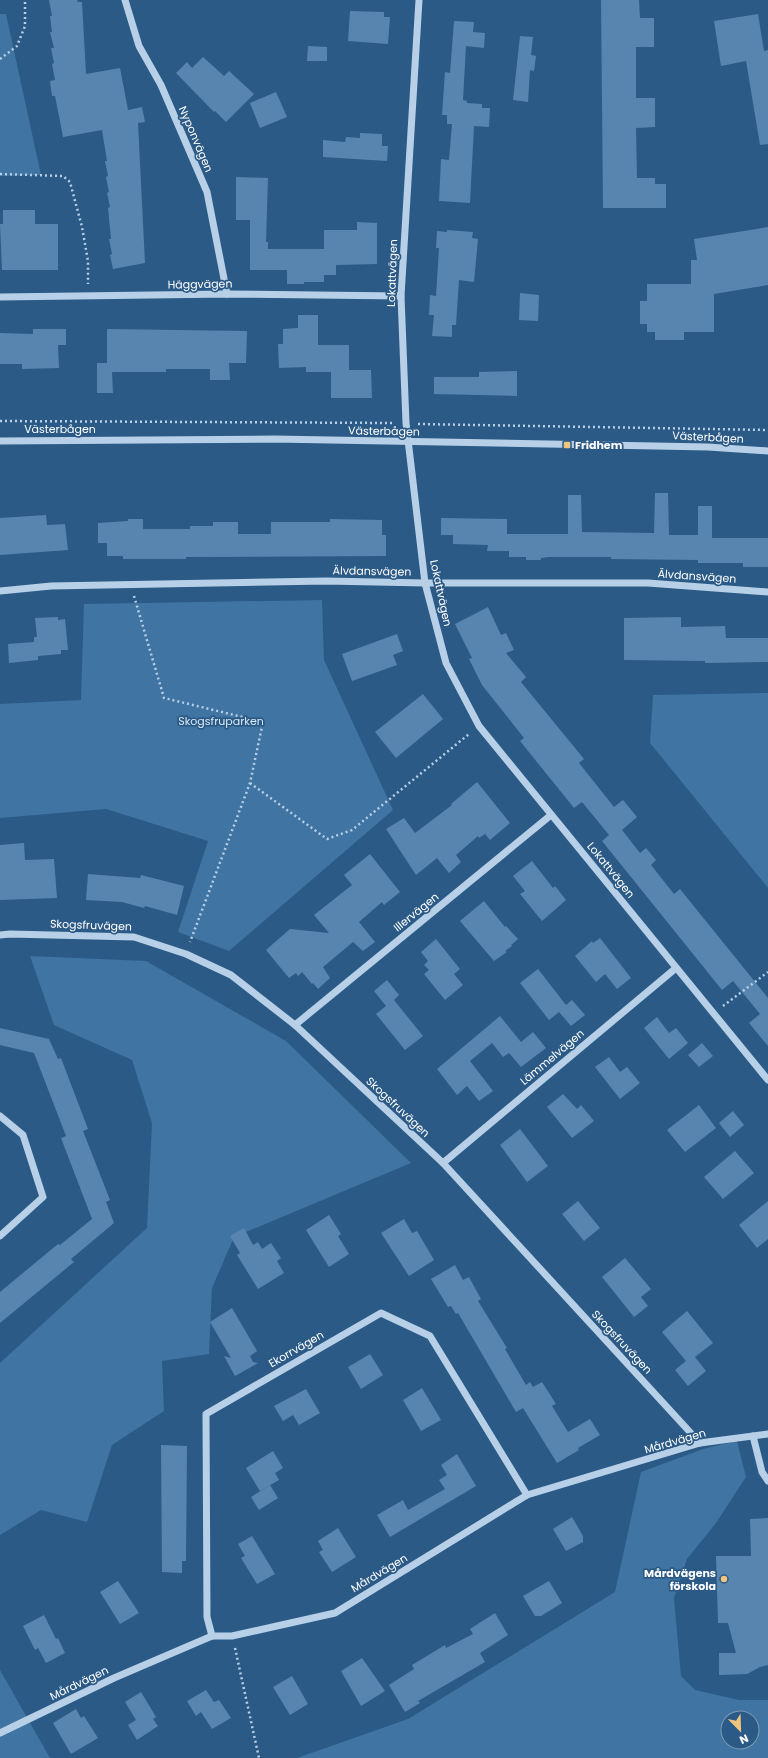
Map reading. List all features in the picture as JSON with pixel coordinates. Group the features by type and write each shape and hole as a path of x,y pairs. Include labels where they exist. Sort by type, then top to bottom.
{"street":[{"name":"Nyponvägen","path":"125,0 139,46 161,85 207,192 227,294"},
{"name":"Lokattvägen","path":"419,0 401,296 406,423 425,583 446,663 479,726 768,1080"},
{"name":"Häggvägen","path":"0,297 227,294 401,296"},
{"name":"Västerbågen","path":"0,441 276,439 708,447 768,451"},
{"name":"Älvdansvägen","path":"0,591 51,586 326,581 425,583 648,583 768,592"},
{"name":"Illervägen","path":"296,1025 551,815"},
{"name":"Skogsfruvägen","path":"0,935 134,937 186,954 231,975 296,1025 443,1163 700,1443"},
{"name":"Lämmelvägen","path":"443,1163 676,968"},
{"path":"0,1116 23,1135 43,1196 0,1236"},
{"name":"Ekorrvägen","path":"212,1636 206,1617 206,1414 381,1313 430,1336 528,1495"},
{"name":"Mårdvägen","path":"0,1733 114,1678 212,1636 232,1636 335,1613 528,1495 700,1443 768,1434"},
{"path":"753,1436 762,1472 768,1481"}],"path":[{"path":"0,59 17,46 25,26 25,0"},
{"path":"0,174 63,176 70,182 82,227 86,254 89,296"},
{"path":"0,421 406,423 768,430"},
{"path":"130,584 164,698 263,722 250,783 186,954"},
{"path":"250,783 327,838 352,830 479,726"},
{"path":"714,1014 768,972"},
{"path":"232,1636 259,1758"}],"green space":[{"path":"0,14 6,14 41,175 0,176"},
{"name":"Skogsfruparken","path":"322,600 324,660 393,810 229,951 178,932 208,841 106,809 0,818 0,704 81,700 84,604"},
{"path":"768,693 768,888 650,743 653,695"},
{"path":"30,956 146,961 286,1041 411,1163 234,1237 212,1288 209,1354 162,1361 164,1411 112,1445 87,1522 41,1510 0,1535 0,1363 147,1228 152,1123 132,1060 54,1025"},
{"path":"737,1441 746,1477 716,1523 687,1559 674,1598 681,1676 695,1690 739,1700 768,1700 768,1758 297,1758 408,1719 615,1592 641,1472 703,1449"},
{"path":"0,1670 50,1758 0,1758"}],"building":[{"path":"49,0 77,0 78,2 82,2 86,74 120,68 128,110 142,107 145,122 138,123 145,263 113,269 109,239 111,239 108,208 110,207 107,193 109,192 106,177 108,176 105,161 107,161 102,130 63,137 55,96 52,96 50,81 55,80 51,48 54,48 50,32 52,32 50,16 52,16"},
{"path":"601,0 639,0 640,18 654,18 654,47 636,47 636,98 655,98 655,127 636,128 637,178 655,178 655,184 666,184 666,208 603,208"},
{"path":"350,11 384,12 384,17 390,17 388,44 348,41"},
{"path":"758,14 764,51 768,50 768,144 760,145 746,61 721,66 714,21"},
{"path":"454,21 474,22 473,32 485,33 484,48 466,46 463,100 467,101 467,103 482,104 482,108 490,108 489,127 474,126 470,203 439,201 441,159 449,160 452,124 447,124 447,115 442,115 445,72 450,73"},
{"path":"520,36 533,37 531,55 536,56 534,71 530,70 528,102 513,100"},
{"path":"308,46 327,47 327,61 307,61"},
{"path":"203,57 224,76 229,71 254,94 226,122 215,111 214,112 176,73 187,62 192,68"},
{"path":"276,92 287,117 260,128 250,103"},
{"path":"360,133 382,134 382,146 388,146 387,161 323,157 323,140 345,142 346,137 360,138"},
{"path":"236,177 268,178 266,242 268,242 268,249 324,249 324,230 357,230 357,222 377,223 377,264 336,265 336,275 324,275 324,282 304,282 304,284 287,284 287,270 250,270 250,220 236,220"},
{"path":"3,210 35,210 35,224 58,224 58,270 2,270 0,224 3,224"},
{"path":"768,227 768,285 714,294 714,332 684,332 684,340 655,340 655,332 647,332 647,324 640,324 640,301 647,301 647,284 691,284 691,260 697,260 694,239"},
{"path":"447,230 473,232 472,238 478,239 474,282 459,280 456,325 452,325 452,337 432,336 434,315 429,315 430,295 436,296 439,248 436,248 437,231 447,232"},
{"path":"520,293 539,295 538,321 519,320"},
{"path":"298,315 318,315 318,345 349,345 349,370 371,370 372,398 331,398 331,372 306,372 306,367 279,368 278,344 283,344 283,329 298,328"},
{"path":"33,329 66,329 66,345 58,345 59,368 22,369 22,364 0,364 0,333 33,334"},
{"path":"107,329 247,331 246,363 229,363 230,380 210,380 210,369 166,369 166,372 112,372 113,393 97,393 97,363 107,363"},
{"path":"517,371 517,396 434,394 434,377 479,377 479,372"},
{"path":"655,493 668,493 669,535 698,535 698,506 712,506 712,538 768,538 768,567 743,567 743,563 698,563 698,560 611,559 611,557 549,557 541,558 541,560 526,560 526,557 509,557 509,551 487,551 488,545 453,544 453,535 441,535 441,518 507,519 507,534 568,534 568,495 581,495 582,532 654,533"},
{"path":"46,515 47,525 65,524 68,550 0,555 0,518"},
{"path":"128,519 143,519 143,529 190,529 190,526 213,526 213,522 238,522 238,534 271,534 271,522 330,522 330,519 382,520 382,535 386,535 386,556 186,557 186,559 123,559 123,556 107,556 107,543 98,543 98,523 128,521"},
{"path":"488,607 501,635 506,633 514,650 506,653 526,677 521,682 584,759 579,763 614,807 623,800 637,817 622,830 640,853 646,848 656,860 651,865 674,894 680,889 768,998 768,1046 749,1023 760,1014 733,981 722,990 602,841 609,835 582,802 574,808 520,741 524,738 482,685 469,659 472,658 455,624"},
{"path":"58,617 58,620 65,619 68,650 61,650 61,654 38,656 38,660 9,663 8,644 34,642 34,637 37,637 35,618"},
{"path":"681,617 681,627 725,626 726,638 768,638 768,662 705,663 705,661 624,660 624,618"},
{"path":"397,634 403,651 393,655 397,665 352,681 342,654"},
{"path":"423,694 443,719 396,758 375,732"},
{"path":"477,782 510,823 490,840 485,834 479,838 478,836 456,855 461,862 449,873 437,858 416,875 386,829 404,818 415,833 452,805 451,804"},
{"path":"24,843 25,860 54,859 57,898 0,900 0,845"},
{"path":"370,854 400,892 384,905 382,902 359,922 375,942 363,951 353,942 323,967 330,978 318,989 302,972 298,976 296,973 289,978 266,950 290,929 329,933 314,915 352,885 344,875"},
{"path":"532,861 553,888 555,886 566,900 542,921 520,894 525,891 513,876"},
{"path":"88,874 140,878 141,875 184,886 177,915 145,906 144,908 122,902 86,900"},
{"path":"484,901 505,927 506,926 518,939 505,951 507,952 494,961 460,921"},
{"path":"600,938 631,978 617,989 605,974 596,982 575,956 592,941 593,943"},
{"path":"436,939 460,969 454,974 463,985 445,1000 424,974 429,970 424,965 428,961 421,952"},
{"path":"538,969 566,1005 572,1000 585,1015 571,1026 559,1012 549,1020 520,983"},
{"path":"387,980 399,995 394,1000 423,1036 405,1050 376,1014 386,1006 374,991"},
{"path":"500,1016 521,1042 533,1032 546,1048 521,1067 509,1053 503,1057 492,1043 470,1061 493,1091 479,1101 467,1086 457,1095 437,1069"},
{"path":"657,1017 669,1033 676,1028 688,1043 669,1059 644,1028"},
{"path":"0,1028 49,1039 58,1059 61,1058 88,1129 83,1131 110,1200 106,1202 114,1223 71,1259 74,1262 0,1323 0,1292 58,1244 60,1245 92,1219 61,1138 66,1136 34,1053 0,1045"},
{"path":"702,1043 713,1056 699,1067 688,1055"},
{"path":"609,1057 620,1072 627,1067 640,1083 620,1099 595,1067"},
{"path":"563,1094 577,1109 581,1105 594,1121 572,1138 547,1107"},
{"path":"699,1105 716,1128 685,1152 667,1130"},
{"path":"733,1111 744,1125 730,1137 719,1123"},
{"path":"520,1129 548,1166 527,1182 500,1145"},
{"path":"735,1151 754,1173 723,1199 704,1177"},
{"path":"578,1201 600,1228 584,1241 562,1214"},
{"path":"768,1201 768,1239 757,1248 739,1225"},
{"path":"329,1215 341,1234 338,1236 349,1254 329,1267 306,1230"},
{"path":"404,1219 412,1233 417,1231 434,1260 409,1276 381,1233"},
{"path":"244,1228 253,1245 258,1242 262,1249 271,1243 281,1258 277,1261 284,1273 258,1289 237,1255 240,1253 230,1236"},
{"path":"625,1258 651,1289 641,1297 648,1306 634,1317 602,1277"},
{"path":"455,1265 463,1280 469,1277 481,1299 478,1301 507,1348 505,1349 526,1385 530,1382 533,1387 542,1382 556,1404 552,1406 568,1432 590,1419 600,1435 557,1463 523,1408 516,1412 458,1313 456,1314 451,1306 448,1307 431,1279"},
{"path":"232,1308 257,1351 250,1356 253,1362 258,1363 235,1376 224,1356 231,1358 210,1322"},
{"path":"687,1311 713,1343 695,1357 706,1371 688,1386 675,1370 686,1361 662,1332"},
{"path":"370,1354 383,1375 361,1389 348,1367"},
{"path":"422,1388 441,1420 421,1431 403,1400"},
{"path":"306,1389 320,1413 299,1425 293,1415 283,1421 274,1406"},
{"path":"161,1445 187,1446 186,1561 182,1561 182,1573 162,1572"},
{"path":"273,1451 283,1468 275,1473 279,1480 260,1491 246,1468"},
{"path":"457,1454 476,1486 390,1537 377,1515 403,1500 408,1510 445,1489 439,1480 447,1475 441,1465"},
{"path":"270,1485 278,1498 259,1510 251,1497"},
{"path":"572,1517 583,1536 583,1542 566,1551 553,1529"},
{"path":"768,1518 768,1665 760,1667 747,1674 719,1675 719,1653 736,1653 728,1623 718,1623 716,1556 751,1556 750,1519"},
{"path":"338,1528 356,1557 332,1572 319,1552 323,1550 318,1541"},
{"path":"252,1536 275,1574 257,1584 241,1558 245,1556 238,1544"},
{"path":"118,1581 139,1613 120,1624 100,1592"},
{"path":"549,1581 562,1603 541,1616 535,1616 523,1596"},
{"path":"495,1613 508,1635 480,1653 485,1662 418,1701 420,1703 405,1712 389,1685 414,1669 412,1665 445,1645 446,1648 473,1634 470,1629"},
{"path":"44,1615 65,1653 46,1663 38,1648 35,1650 23,1626"},
{"path":"362,1658 385,1691 361,1706 341,1671"},
{"path":"292,1676 308,1704 290,1715 273,1687"},
{"path":"206,1690 214,1702 219,1700 231,1718 212,1729 201,1712 196,1716 187,1701"},
{"path":"141,1692 156,1717 153,1719 158,1726 137,1740 128,1725 136,1720 125,1702"},
{"path":"76,1709 81,1718 84,1716 98,1738 71,1754 53,1723"}],"place":[{"name":"Fridhem","path":"567,445"},
{"name":"Mårdvägens förskola","path":"724,1579"}]}
